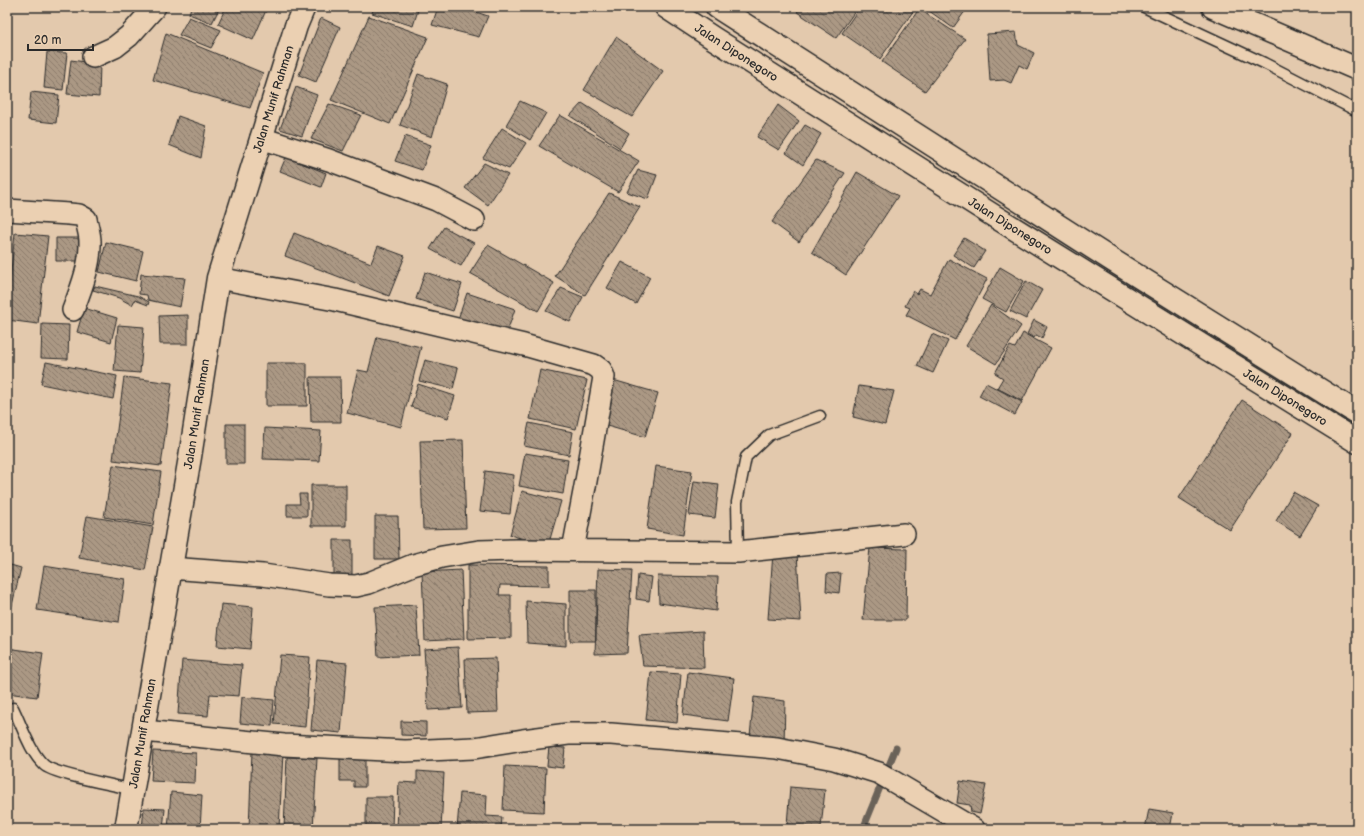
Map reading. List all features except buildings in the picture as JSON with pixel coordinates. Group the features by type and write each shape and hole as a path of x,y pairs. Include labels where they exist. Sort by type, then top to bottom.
{"main road":[{"name":"Jalan Munif Rahman","path":"126,829 144,731 218,278 296,26 304,7"},
{"name":"Jalan Diponegoro","path":"666,7 981,208 1357,442"},
{"name":"Jalan Diponegoro","path":"717,7 1118,264 1357,413"},
{"path":"1213,7 1357,69"}],"street":[{"path":"93,57 115,47 124,40 155,7"},
{"path":"261,138 329,160 436,200 474,220"},
{"path":"7,210 70,214 78,215 86,219 90,240 89,252 82,286 73,310"},
{"path":"218,278 311,295 400,315 524,345 586,362 598,368 603,373 604,377 573,550"},
{"path":"170,568 263,575 329,585 356,586 369,583 413,565 442,557 479,551 573,550 738,552 904,534"},
{"path":"144,731 284,745 405,751 474,748 568,734 611,734 777,748 834,759 884,776 974,829"}],"lane":[{"path":"1144,7 1264,63 1357,111"},
{"path":"738,552 737,502 746,457 769,435 820,416"},
{"path":"14,708 33,750 45,765 58,772 133,790"}],"waterway":[{"path":"863,829 896,748"}]}
